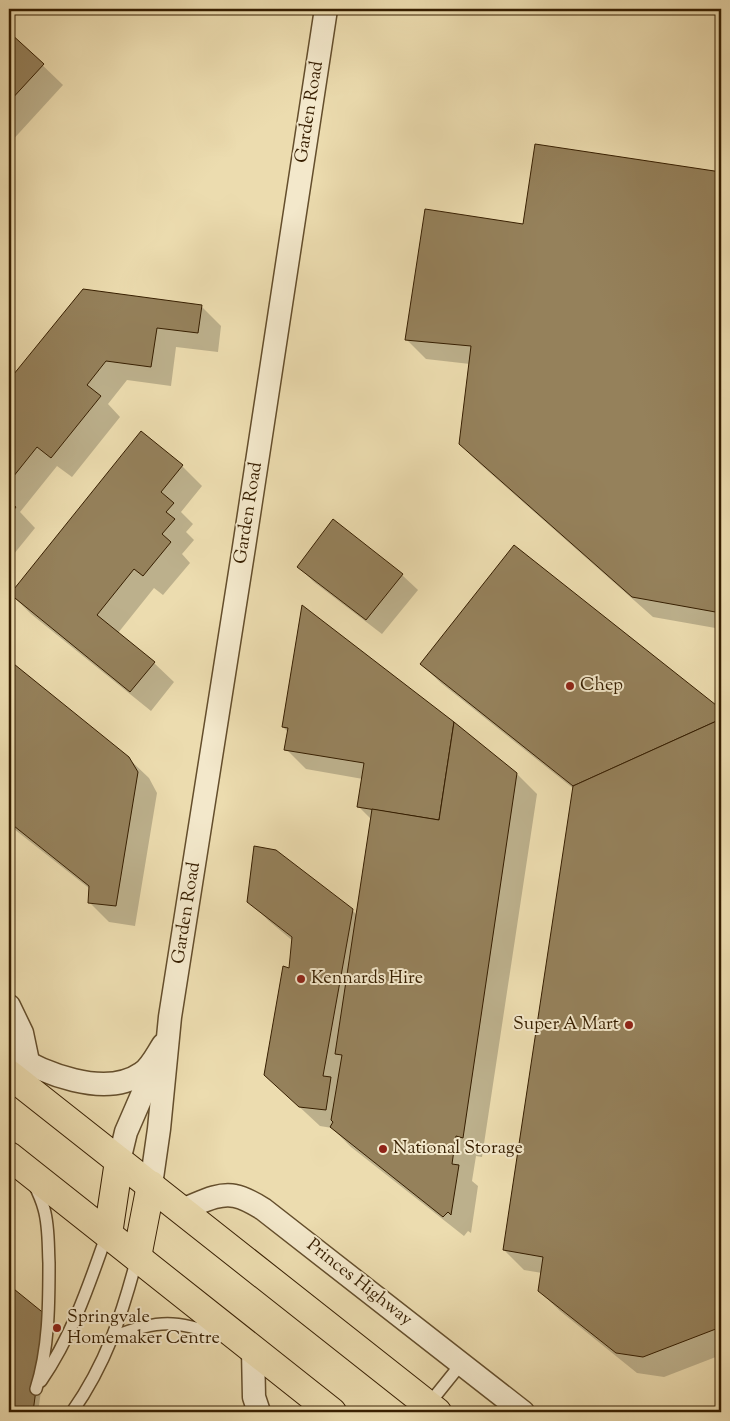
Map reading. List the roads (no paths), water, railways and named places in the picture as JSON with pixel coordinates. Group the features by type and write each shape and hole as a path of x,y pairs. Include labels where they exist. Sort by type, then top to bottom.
{"highway":[{"path":"18,1069 37,1097 433,1409"},
{"path":"16,1161 332,1412"},
{"path":"108,1234 119,1162"},
{"path":"137,1257 151,1185"}],"street":[{"name":"Garden Road","path":"151,1185 160,1119 170,1016 326,9"},
{"path":"9,1006 22,1033 18,1069"},
{"name":"Garden Road","path":"119,1162 126,1132 162,1045 170,1016"},
{"path":"18,1069 113,1084 133,1078 144,1072 162,1045"},
{"path":"9,1052 18,1069"},
{"name":"Princes Highway","path":"182,1210 221,1196 236,1196 250,1201 317,1250 522,1412"},
{"path":"253,1350 254,1397 259,1412"}],"lane":[{"path":"16,1161 44,1209 48,1231 49,1304 44,1361 36,1389 67,1337 108,1234"},
{"path":"72,1412 85,1393 113,1337 128,1295 137,1257"},
{"path":"113,1337 155,1324 174,1324 197,1327 253,1350"},
{"path":"433,1409 461,1364"},
{"path":"79,1412 85,1393"}],"place":[{"name":"Chep","path":"570,686"},
{"name":"Kennards Hire","path":"301,979"},
{"name":"Super A Mart","path":"629,1025"},
{"name":"National Storage","path":"383,1149"},
{"name":"Springvale Homemaker Centre","path":"57,1328"}]}
